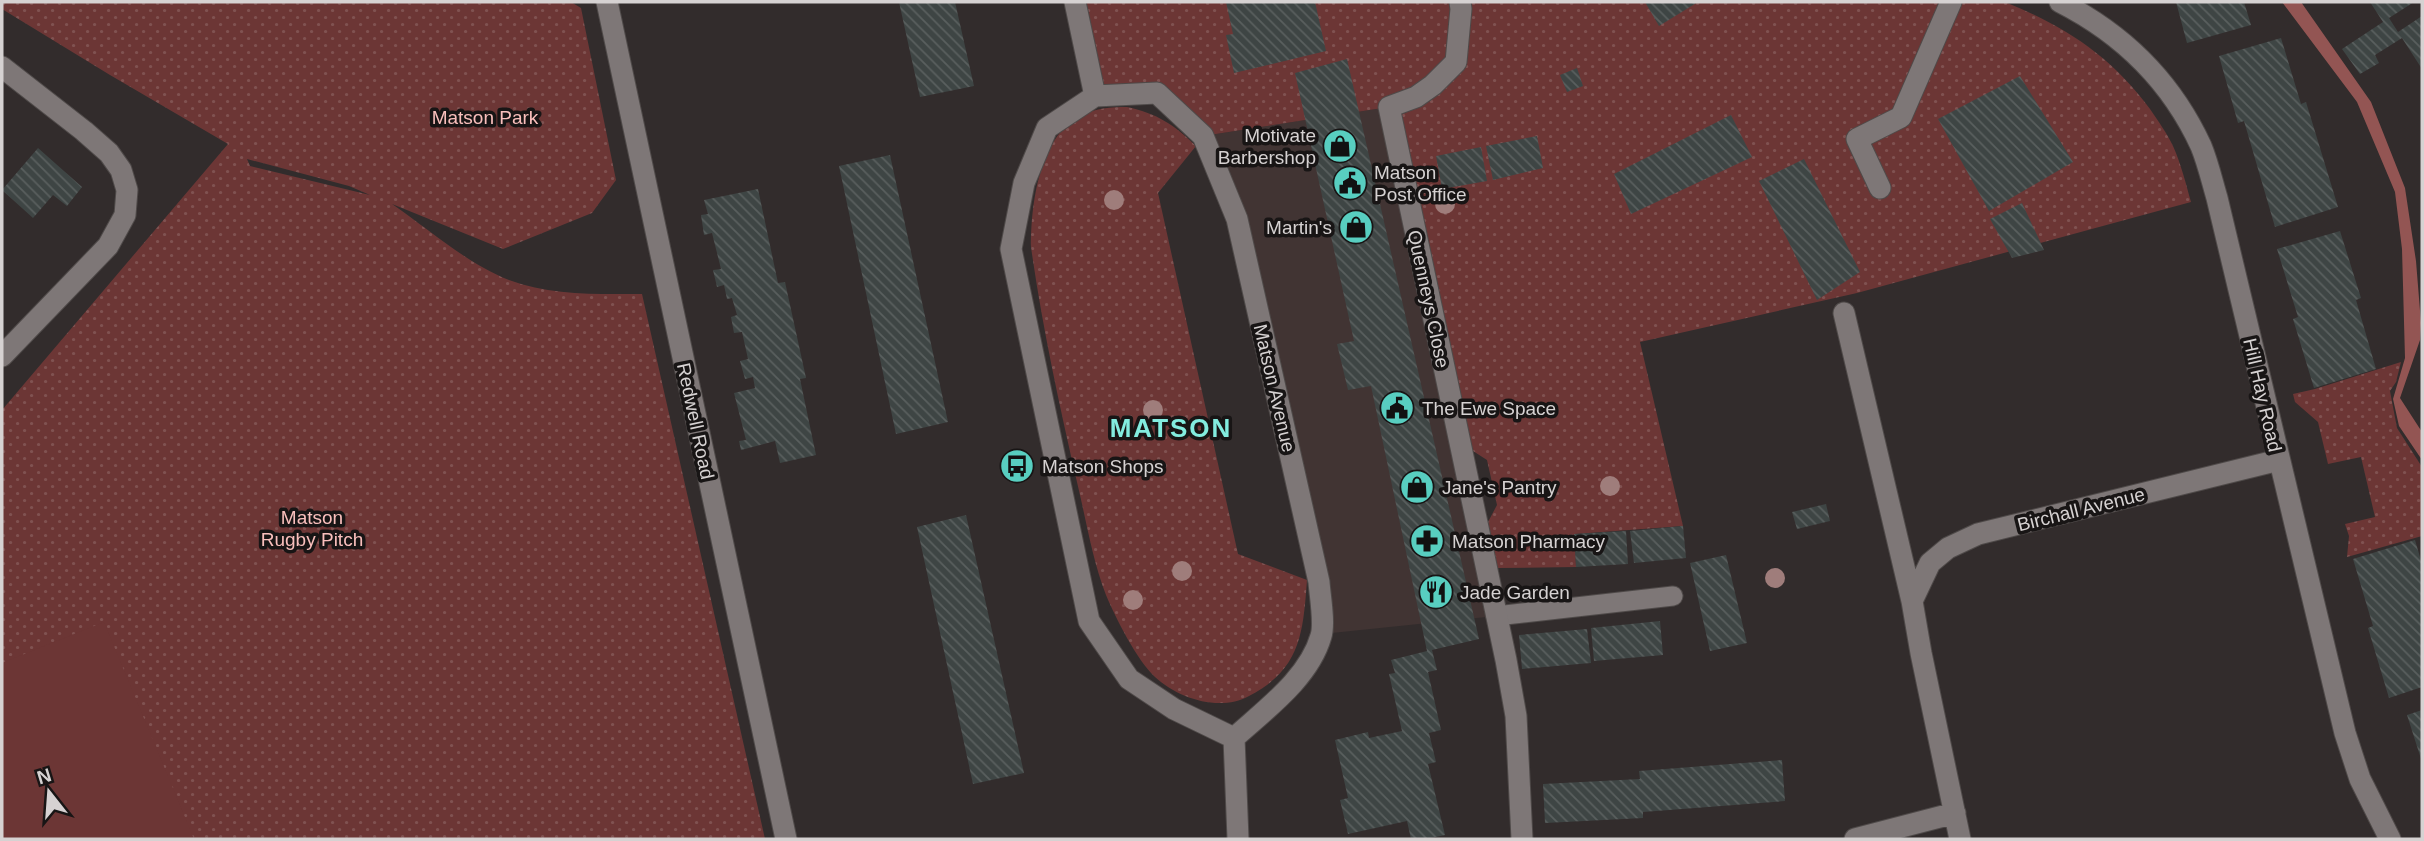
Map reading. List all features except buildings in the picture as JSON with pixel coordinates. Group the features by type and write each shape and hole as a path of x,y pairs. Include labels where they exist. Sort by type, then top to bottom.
{"street":[{"name":"Redwell Road","path":"607,2 786,839"},
{"path":"1075,2 1095,96 1047,128 1024,183 1011,249 1090,621 1129,679 1174,709 1234,738 1238,839"},
{"name":"Quenneys Close","path":"1460,2 1456,62 1433,85 1416,97 1389,107 1516,716 1522,839"},
{"path":"1880,188 1857,139 1901,117 1951,2"},
{"name":"Hill Hay Road","path":"2060,2 2116,35 2153,72 2184,114 2202,148 2217,198 2345,733 2360,779 2390,839"},
{"path":"2,67 109,153 121,170 127,190 125,215 108,246 2,356"},
{"name":"Matson Avenue","path":"1095,96 1157,93 1203,136 1237,219 1319,582 1322,634 1311,658 1282,695 1234,738"},
{"path":"1844,313 1912,601 1960,839"},
{"name":"Birchall Avenue","path":"1912,601 1930,564 1948,548 1978,534 2279,460"},
{"path":"1854,839 1955,813"}],"lane":[{"path":"1496,616 1673,596"}],"shaded area":[{"path":"2282,2 2301,2 2371,102 2405,188 2416,261 2421,323 2420,340 2400,398 2422,432 2422,460 2399,426 2393,399 2405,358 2402,249 2395,192 2357,102"},
{"path":"1389,107 1496,616 1322,634 1250,276 1203,136"}],"green space":[{"name":"Matson Rugby Pitch","path":"2,2 571,2 581,8 616,180 592,213 503,249 392,204 478,265 509,280 558,291 642,294 765,839 2,839 2,410 228,144 2,9","holes":["247,159 349,186 370,195 250,166"]},
{"path":"1075,2 2005,2 2067,32 2103,58 2135,90 2171,141 2191,202 1857,293 1640,342 1683,526 1575,534 1576,567 1497,568 1488,522 1497,505 1487,460 1473,451 1448,403 1389,107 1203,136 1157,93 1095,96"},
{"path":"1127,107 1164,121 1196,146 1158,193 1238,554 1307,580 1301,633 1289,661 1266,685 1238,701 1213,703 1176,692 1148,670 1134,650 1110,605 1101,581 1057,394 1031,247 1033,212 1040,174 1055,139 1066,126 1085,113"},
{"path":"2401,362 2396,382 2390,391 2397,428 2422,467 2422,536 2347,557 2349,536 2345,524 2375,517 2361,457 2328,464 2318,422 2295,402 2293,394"},
{"path":"104,622 194,839 2,839 2,663"}],"place":[{"name":"Motivate Barbershop","path":"1340,146"},
{"name":"Matson Post Office","path":"1350,183"},
{"name":"Martin's","path":"1356,227"},
{"name":"The Ewe Space","path":"1397,408"},
{"name":"Matson Shops","path":"1017,466"},
{"name":"Jane's Pantry","path":"1417,487"},
{"name":"Matson Pharmacy","path":"1427,541"},
{"name":"Jade Garden","path":"1436,592"}],"district":[{"name":"MATSON","path":"1171,428"}],"park label":[{"name":"Matson Park","path":"485,117"}]}
